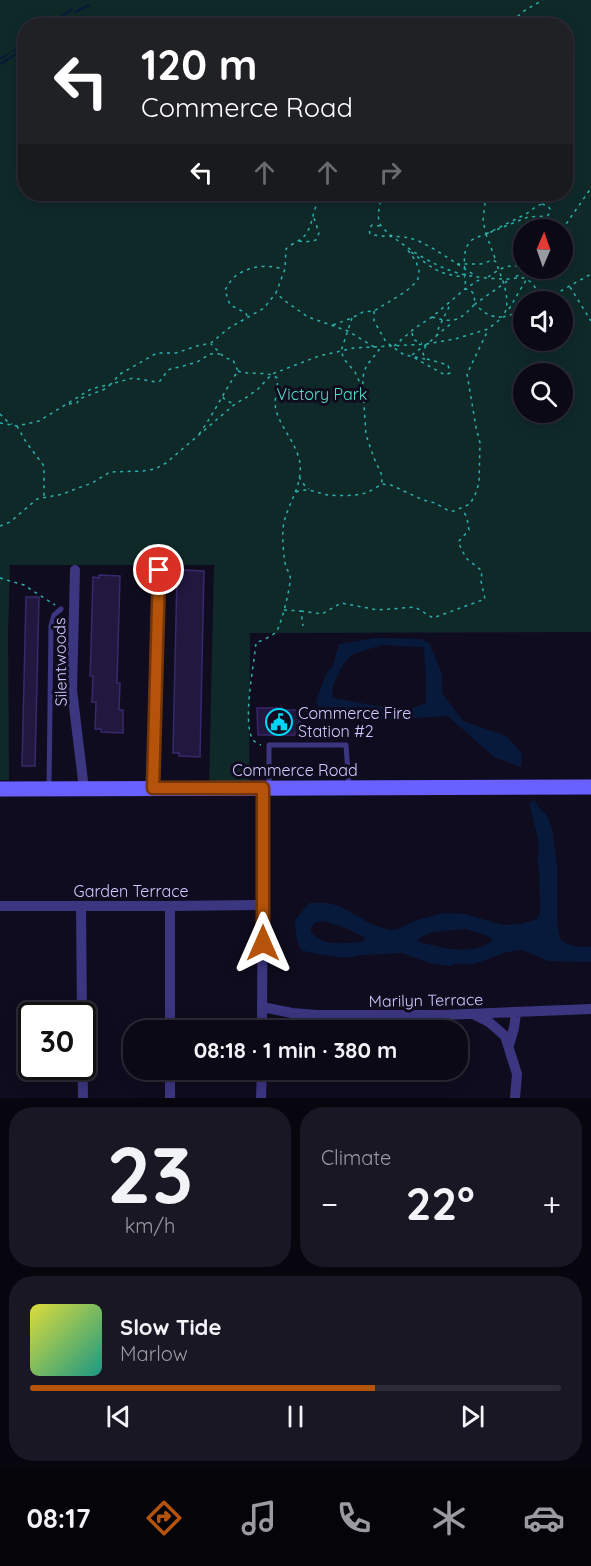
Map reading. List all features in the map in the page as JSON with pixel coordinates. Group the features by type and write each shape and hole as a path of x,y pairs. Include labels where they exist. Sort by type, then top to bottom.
{"main road":[{"name":"Commerce Road","path":"0,789 591,787"}],"street":[{"name":"Silentwoods","path":"75,570 72,690 84,789"},
{"path":"153,788 159,570"},
{"path":"262,1020 266,788"},
{"name":"Garden Terrace","path":"0,906 263,905"},
{"path":"81,906 82,1002"},
{"path":"170,906 170,1020"},
{"name":"Marilyn Terrace","path":"262,1007 316,1015 475,1015 591,1009"},
{"path":"509,1045 516,1013"},
{"path":"475,1015 489,1022 505,1035 517,1074 515,1098"},
{"path":"83,1080 83,1098"},
{"path":"170,1080 170,1098"},
{"path":"261,1098 262,1080"}],"lane":[{"path":"49,789 51,626 54,615 61,609"},
{"path":"266,788 268,745 346,745 350,788"}],"path":[{"path":"516,18 543,0"},
{"path":"570,219 591,188"},
{"path":"68,405 105,389 120,374 157,353 176,353 211,343 229,328 264,308 276,293 285,269 286,249 304,237 314,207 319,201"},
{"path":"380,201 379,221 381,226 435,270 443,274 483,278"},
{"path":"485,201 483,221 508,300 507,310 503,317"},
{"path":"465,289 465,253 468,244 474,238 486,234 528,217 547,216 550,209 542,204 486,234"},
{"path":"298,241 316,240 319,234 313,215"},
{"path":"381,226 372,225 369,229 370,234 410,238 478,277"},
{"path":"405,247 464,275"},
{"path":"332,326 363,312 374,311 405,292 418,279 419,271 416,261 405,247"},
{"path":"456,264 481,264 493,260 496,262"},
{"path":"248,317 246,313 230,305 225,290 235,275 251,268 271,265 285,269"},
{"path":"487,277 498,270 513,265"},
{"path":"562,291 591,274"},
{"path":"211,343 225,358 233,360 238,370 245,374 272,374 311,358 341,351 375,346 392,347 465,289 483,278 510,279"},
{"path":"411,356 465,315 475,304 513,278"},
{"path":"295,493 310,490 331,495 348,495 366,493 382,484 391,485 449,511 470,504 478,483 480,443 467,374 489,329 513,304 527,279 534,284 537,291"},
{"path":"569,287 591,321"},
{"path":"465,289 474,294 475,304 483,312 493,317 513,314"},
{"path":"276,293 308,317 348,331 380,350"},
{"path":"436,337 451,302"},
{"path":"374,311 374,321 378,330 392,347 404,355 411,356 426,359 448,365 450,373 445,375 411,356"},
{"path":"432,317 455,321"},
{"path":"352,318 341,351 344,359 355,372 363,390"},
{"path":"382,484 381,473 366,435 362,376 365,367 380,350 455,339 489,329"},
{"path":"411,331 414,340 426,344"},
{"path":"426,344 423,354 426,359"},
{"path":"398,346 398,351"},
{"path":"0,423 17,426 39,421 92,389 133,378 160,381 168,370 197,362 210,354 220,354"},
{"path":"197,437 211,418 238,370"},
{"path":"0,526 10,522 37,499 63,494 92,483 110,472 143,471 155,469 166,463 235,404 258,389 272,374"},
{"path":"269,751 254,741 249,727 256,643 275,633 281,623 291,586 286,566 283,531 301,465 275,408 278,386 277,378 272,374"},
{"path":"223,394 225,400 235,404"},
{"path":"0,414 9,423 17,426 44,466 44,498"},
{"path":"299,477 304,486 310,490"},
{"path":"283,610 322,614 341,603 378,610 415,607 433,618 485,599 481,580 482,571 466,558 458,542 469,530 462,508"},
{"path":"0,578 24,585 61,609"},
{"path":"301,611 303,626"}],"green space":[{"name":"Victory Park","path":"0,0 591,0 591,632 250,633 249,787 209,787 214,565 10,565 9,780 0,780"}],"water":[{"path":"377,638 422,639 430,644 442,674 442,693 463,721 506,736 522,753 521,767 494,757 448,716 361,721 325,719 316,702 326,674 333,666 339,644","holes":["381,645 424,647 426,703 405,711 333,698 332,688 341,668 351,655"]},
{"path":"535,800 547,816 552,828 557,865 557,922 560,939 567,944 591,947 591,962 549,961 522,950 507,952 474,964 453,964 451,966 429,963 402,953 339,957 301,950 297,940 295,920 309,903 339,906 375,926 390,930 444,913 465,914 502,925 521,924 537,919 540,913 537,858 539,852 538,838 529,803","holes":["323,921 344,927 365,939 342,943 322,940 311,932 311,927 316,922","465,929 488,936 492,941 476,949 466,950 437,946 418,940 433,932"]}],"building":[{"path":"183,570 204,571 200,757 179,756 179,753 173,753 177,573 183,573"},
{"path":"99,575 120,576 117,683 120,683 119,710 123,710 123,733 101,732 101,729 95,729 96,702 92,702 93,676 90,676 93,577 99,578"},
{"path":"26,597 39,597 35,766 22,766"},
{"name":"Commerce Fire Station #2","path":"257,708 300,710 300,733 258,735"}],"waterway":[{"path":"75,12 89,5"},
{"path":"60,18 72,9"},
{"path":"13,51 18,48"},
{"path":"0,64 18,53"},
{"path":"0,59 8,54"}],"place":[{"name":"Commerce Fire Station #2","path":"279,722"}],"route":[{"path":"159,570 153,788 263,788 263,943"}]}
